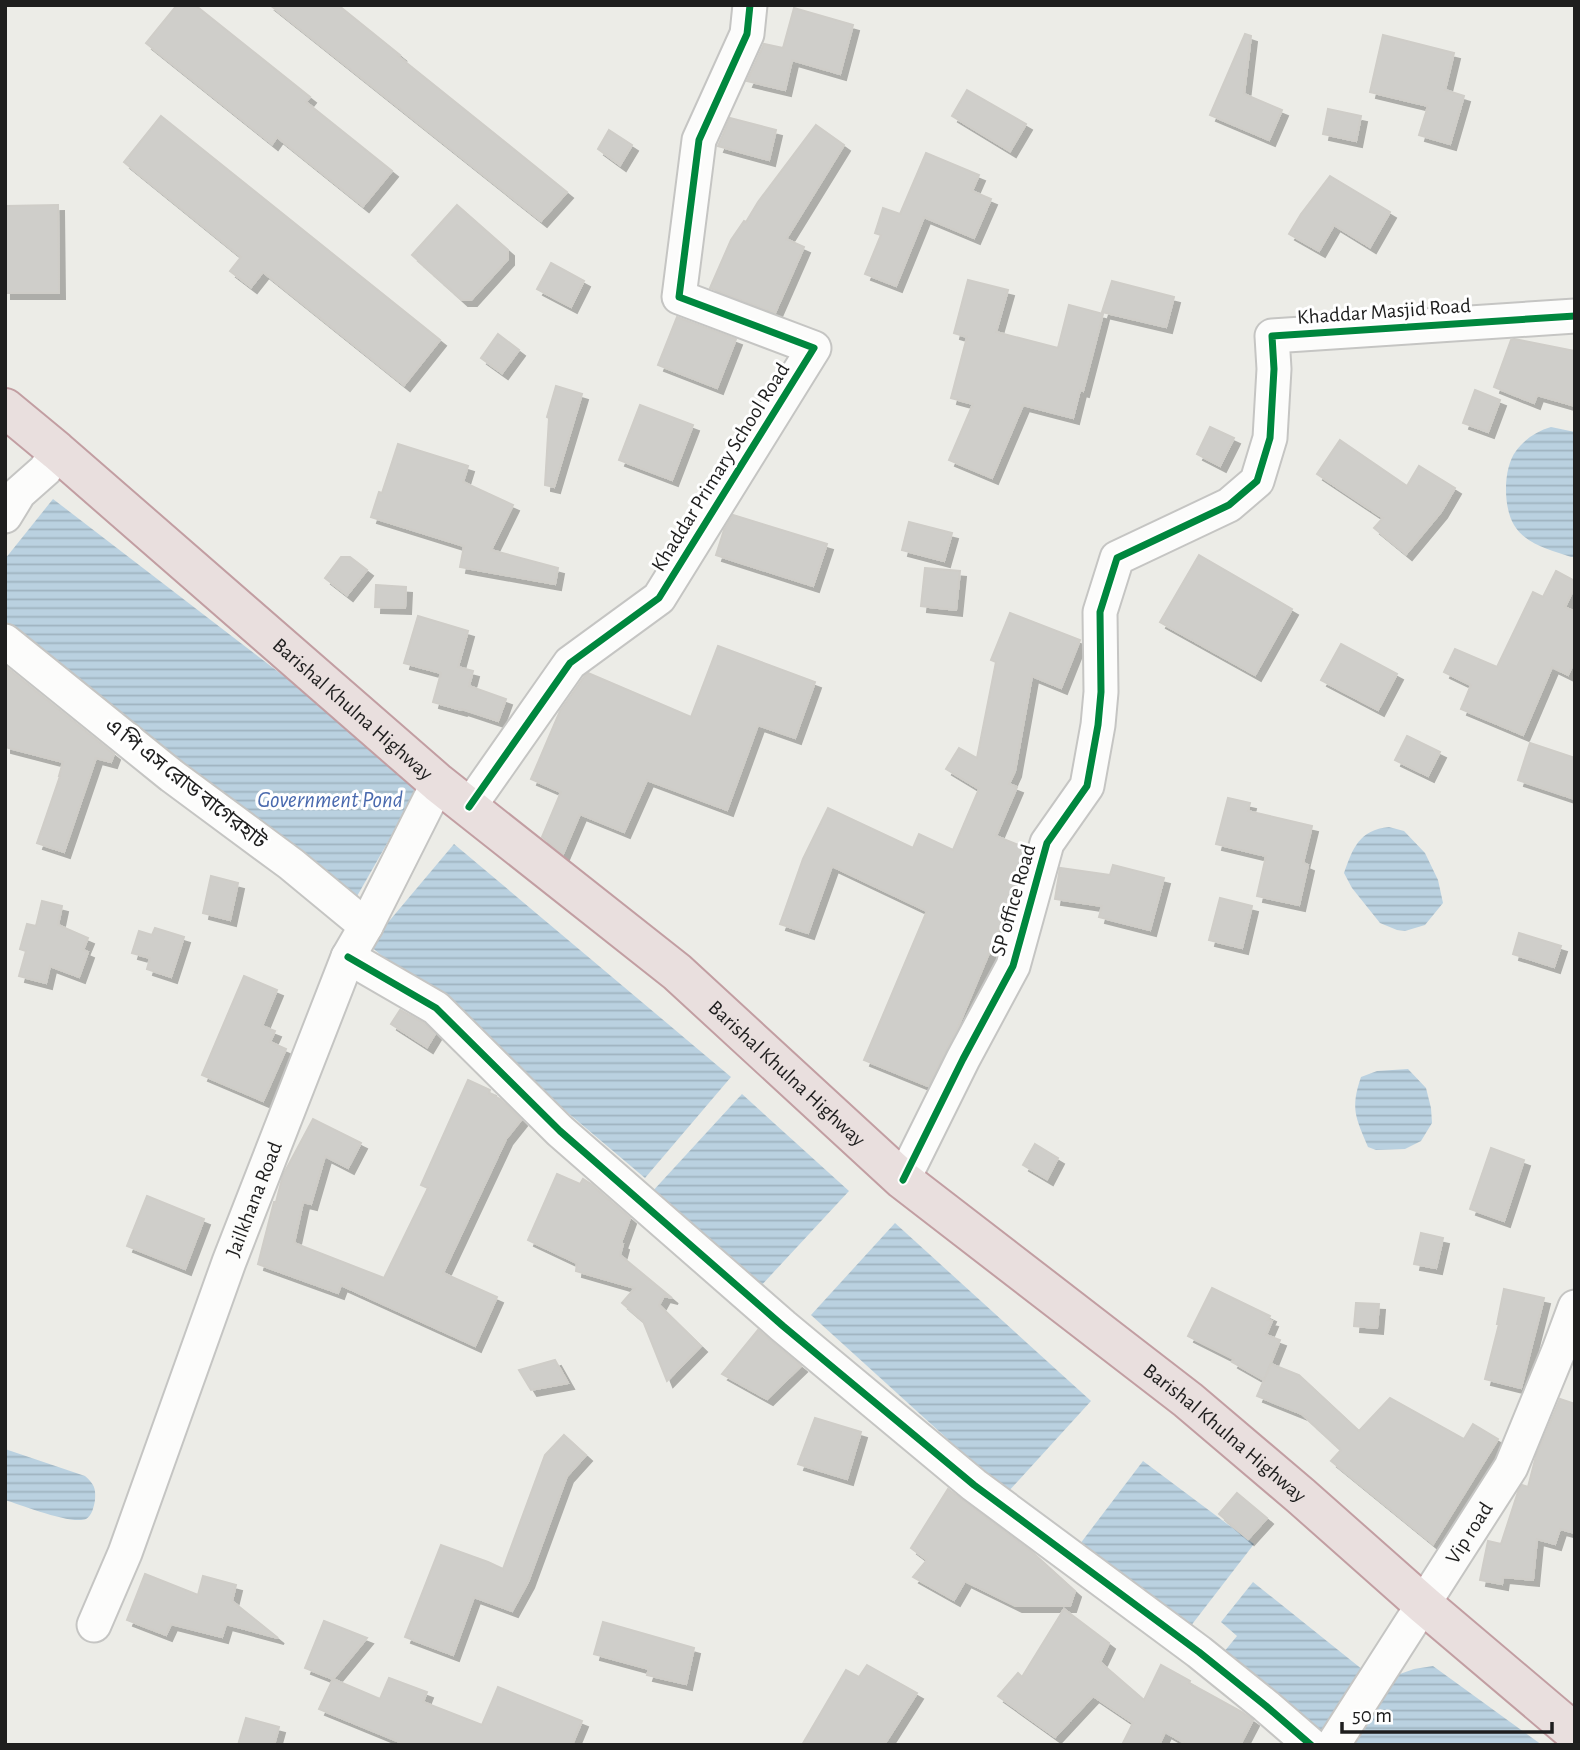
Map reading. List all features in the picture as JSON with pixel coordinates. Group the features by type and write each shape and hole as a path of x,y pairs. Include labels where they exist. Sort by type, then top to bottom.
{"highway":[{"name":"Barishal Khulna Highway","path":"5,408 438,783 677,972 903,1180 1188,1400 1575,1733"}],"street":[{"name":"Khaddar Primary School Road","path":"469,807 570,663 659,598 814,348 679,297 699,140 747,34 750,5"},
{"name":"Khaddar Masjid Road","path":"1136,549 1229,505 1257,481 1270,438 1274,369 1272,336 1575,316"},
{"path":"5,516 19,493 44,470 57,451"},
{"name":"SP office Road","path":"903,1180 1013,966 1047,843 1087,786 1101,692 1100,612 1117,558 1136,549"},
{"name":"এ পি এস রোড বাগেরহাট","path":"5,641 172,776 291,864 366,926"},
{"name":"Jailkhana Road","path":"94,1625 125,1553 229,1262 348,957 438,783"},
{"path":"348,957 436,1008 560,1131 783,1326 974,1485 1199,1652 1311,1745"},
{"name":"Vip road","path":"1333,1745 1511,1467 1575,1307"}],"water":[{"path":"1551,427 1575,432 1575,557 1547,549 1519,532 1510,517 1506,498 1507,477 1512,458 1527,439"},
{"name":"Government Pond","path":"53,499 422,782 352,905 5,630 5,559"},
{"path":"1389,827 1404,831 1425,853 1438,880 1443,903 1425,925 1405,931 1380,923 1352,888 1344,873 1354,848 1364,836"},
{"name":"Government Pond","path":"454,844 731,1077 645,1178 369,945"},
{"path":"1408,1069 1426,1088 1432,1123 1421,1141 1405,1149 1376,1150 1368,1147 1355,1106 1361,1077 1377,1071"},
{"path":"742,1094 849,1191 758,1289 651,1193"},
{"path":"895,1223 1091,1401 1007,1493 811,1315"},
{"path":"5,1449 85,1476 95,1492 90,1516 86,1519 70,1519 5,1500"},
{"path":"1143,1461 1254,1544 1173,1649 1064,1565"},
{"path":"1253,1582 1368,1674 1317,1737 1219,1658 1237,1636 1221,1622"},
{"path":"1433,1666 1542,1745 1350,1745 1397,1675"}],"building":[{"path":"177,5 195,5 310,97 306,102 392,171 363,206 277,137 272,144 146,43"},
{"path":"270,5 338,5 567,192 541,221"},
{"path":"794,8 853,25 840,74 792,60 785,90 747,81 764,44 783,48"},
{"path":"1245,34 1251,36 1244,94 1282,110 1269,140 1210,115"},
{"path":"1383,35 1454,53 1445,90 1464,96 1450,144 1419,135 1428,106 1370,92"},
{"path":"967,90 1026,124 1010,151 952,116"},
{"path":"1328,109 1361,116 1356,141 1323,134"},
{"path":"161,116 440,340 404,385 263,272 251,287 230,271 241,257 124,162"},
{"path":"730,118 776,130 769,160 718,146"},
{"path":"816,125 844,145 786,239 804,247 775,313 710,288 731,240"},
{"path":"609,130 632,145 620,165 598,149"},
{"path":"926,153 979,175 972,191 991,199 974,238 924,217 896,286 865,274 881,235 875,233 883,208 900,214"},
{"path":"1330,176 1390,212 1370,247 1334,225 1319,251 1289,234"},
{"path":"58,205 59,293 5,293 5,206"},
{"path":"457,205 508,250 508,259 471,300 462,300 412,255"},
{"path":"551,263 584,281 571,307 537,289"},
{"path":"968,280 1008,290 996,332 1058,348 1069,305 1103,314 1083,391 1080,390 1073,418 1023,405 992,478 949,460 973,404 951,398 967,337 954,333"},
{"path":"1112,281 1174,297 1166,327 1102,312"},
{"path":"677,317 736,339 717,388 658,365"},
{"path":"498,334 519,350 502,373 481,358"},
{"path":"1511,340 1575,351 1575,406 1537,395 1534,403 1494,387"},
{"path":"556,386 582,394 554,487 545,485 547,417"},
{"path":"1475,390 1500,400 1488,432 1463,423"},
{"path":"640,405 693,425 672,480 619,460"},
{"path":"1210,427 1234,438 1220,466 1197,454"},
{"path":"1340,440 1407,486 1419,466 1455,488 1441,512 1406,554 1374,528 1383,518 1317,474"},
{"path":"398,444 468,466 463,482 513,505 491,550 558,568 555,584 460,567 464,546 371,517"},
{"path":"733,515 827,544 813,586 716,555 724,530"},
{"path":"909,522 952,533 944,561 902,550"},
{"path":"1199,555 1292,609 1255,675 1160,622"},
{"path":"341,557 350,557 367,570 347,595 325,578"},
{"path":"925,568 960,571 956,610 921,606"},
{"path":"1556,571 1575,581 1565,607 1575,612 1575,660 1568,675 1552,667 1523,735 1461,709 1471,685 1444,672 1455,649 1497,667 1533,592 1543,597"},
{"path":"376,585 406,587 405,608 375,607"},
{"path":"1010,613 1080,640 1061,688 1032,676 1015,771 1009,784 1017,787 996,836 1026,848 1010,903 958,1027 928,1086 864,1060 927,911 832,866 808,933 780,924 803,859 828,808 913,848 919,834 953,850 979,789 946,769 959,748 977,758 996,662 991,660"},
{"path":"418,616 468,631 458,667 473,671 469,686 506,699 498,721 433,702 441,673 404,663"},
{"path":"1341,644 1397,674 1378,710 1321,680"},
{"path":"718,646 815,682 795,738 758,725 727,810 647,780 624,832 580,814 563,854 542,837 561,792 531,779 560,711 584,677 588,673 691,717"},
{"path":"5,666 114,754 111,762 96,758 64,852 37,843 63,762 5,747"},
{"path":"1407,736 1440,752 1428,776 1395,760"},
{"path":"1530,743 1575,758 1575,799 1518,780"},
{"path":"1228,798 1250,803 1248,811 1312,826 1303,863 1308,865 1299,905 1257,896 1266,856 1216,844"},
{"path":"1113,865 1164,878 1150,930 1099,917 1102,906 1055,899 1060,868 1110,875"},
{"path":"211,876 238,883 230,920 203,913"},
{"path":"1220,898 1252,906 1242,948 1209,940"},
{"path":"42,901 62,906 58,925 88,938 83,950 88,952 79,977 50,966 46,983 19,976 26,951 20,949 27,924 36,926"},
{"path":"155,928 184,937 171,977 147,969 150,958 132,953 139,931 152,935"},
{"path":"1519,933 1561,946 1554,967 1513,954"},
{"path":"244,976 277,990 262,1026 275,1031 270,1042 286,1049 263,1101 202,1075"},
{"path":"400,1010 424,1023 435,1034 427,1047 391,1024"},
{"path":"468,1080 490,1090 489,1093 500,1099 521,1120 506,1139 443,1273 497,1297 475,1346 341,1285 338,1293 258,1264 283,1175 313,1119 361,1143 348,1168 325,1156 311,1204 303,1202 294,1243 384,1278 428,1188 421,1185"},
{"path":"1035,1144 1058,1158 1047,1179 1023,1165"},
{"path":"1491,1148 1524,1160 1504,1221 1470,1209"},
{"path":"557,1174 580,1184 583,1179 630,1218 621,1243 620,1255 672,1298 664,1296 659,1305 701,1346 667,1381 643,1321 622,1303 635,1288 576,1271 577,1263 528,1240"},
{"path":"147,1196 204,1219 185,1269 127,1246"},
{"path":"1421,1233 1443,1238 1436,1268 1414,1264"},
{"path":"1212,1288 1270,1316 1268,1320 1272,1321 1266,1335 1280,1340 1264,1380 1232,1362 1234,1359 1188,1336"},
{"path":"1504,1289 1544,1298 1521,1388 1485,1379 1499,1324"},
{"path":"1356,1303 1379,1304 1377,1328 1354,1326"},
{"path":"758,1330 801,1366 767,1399 722,1374"},
{"path":"555,1360 568,1383 531,1390 519,1370"},
{"path":"1271,1364 1299,1375 1359,1431 1390,1398 1464,1439 1473,1424 1498,1439 1433,1544 1331,1461 1341,1450 1302,1414 1257,1396"},
{"path":"1560,1399 1575,1404 1575,1533 1560,1529 1555,1544 1537,1539 1533,1580 1503,1577 1502,1584 1480,1580 1488,1541 1501,1544 1518,1492 1522,1485 1528,1487 1536,1456"},
{"path":"815,1418 861,1432 847,1479 798,1464"},
{"path":"564,1435 586,1455 567,1476 528,1582 512,1611 474,1597 453,1655 405,1637 441,1545 503,1569 545,1455"},
{"path":"948,1489 1032,1552 1075,1591 1070,1606 1016,1606 965,1581 954,1600 913,1577 927,1560 911,1548"},
{"path":"1237,1493 1267,1518 1248,1539 1219,1514"},
{"path":"145,1574 198,1595 203,1576 236,1585 232,1601 278,1638 226,1624 222,1637 171,1624 166,1635 127,1620"},
{"path":"1064,1609 1109,1643 1100,1662 1144,1700 1161,1665 1253,1720 1240,1745 1188,1745 1165,1732 1159,1745 1122,1745 1133,1723 1093,1696 1055,1737 998,1696 1018,1673 1022,1677"},
{"path":"324,1621 367,1638 333,1679 305,1668"},
{"path":"603,1622 694,1648 686,1684 647,1675 649,1669 594,1654"},
{"path":"867,1665 917,1693 884,1745 802,1745 846,1670 859,1677"},
{"path":"389,1678 427,1692 423,1702 482,1725 498,1687 582,1721 572,1745 407,1745 319,1709 333,1679 380,1699"},
{"path":"246,1718 279,1727 274,1745 238,1745"}],"cycle path":[{"path":"469,807 570,663 659,598 814,348 679,297 699,140 747,34 750,5"},
{"path":"903,1180 1013,966 1047,843 1087,786 1101,692 1100,612 1117,558 1229,505 1257,481 1270,438 1274,369 1272,336 1575,316"},
{"path":"348,957 436,1008 560,1131 783,1326 974,1485 1199,1652 1311,1745"}]}
